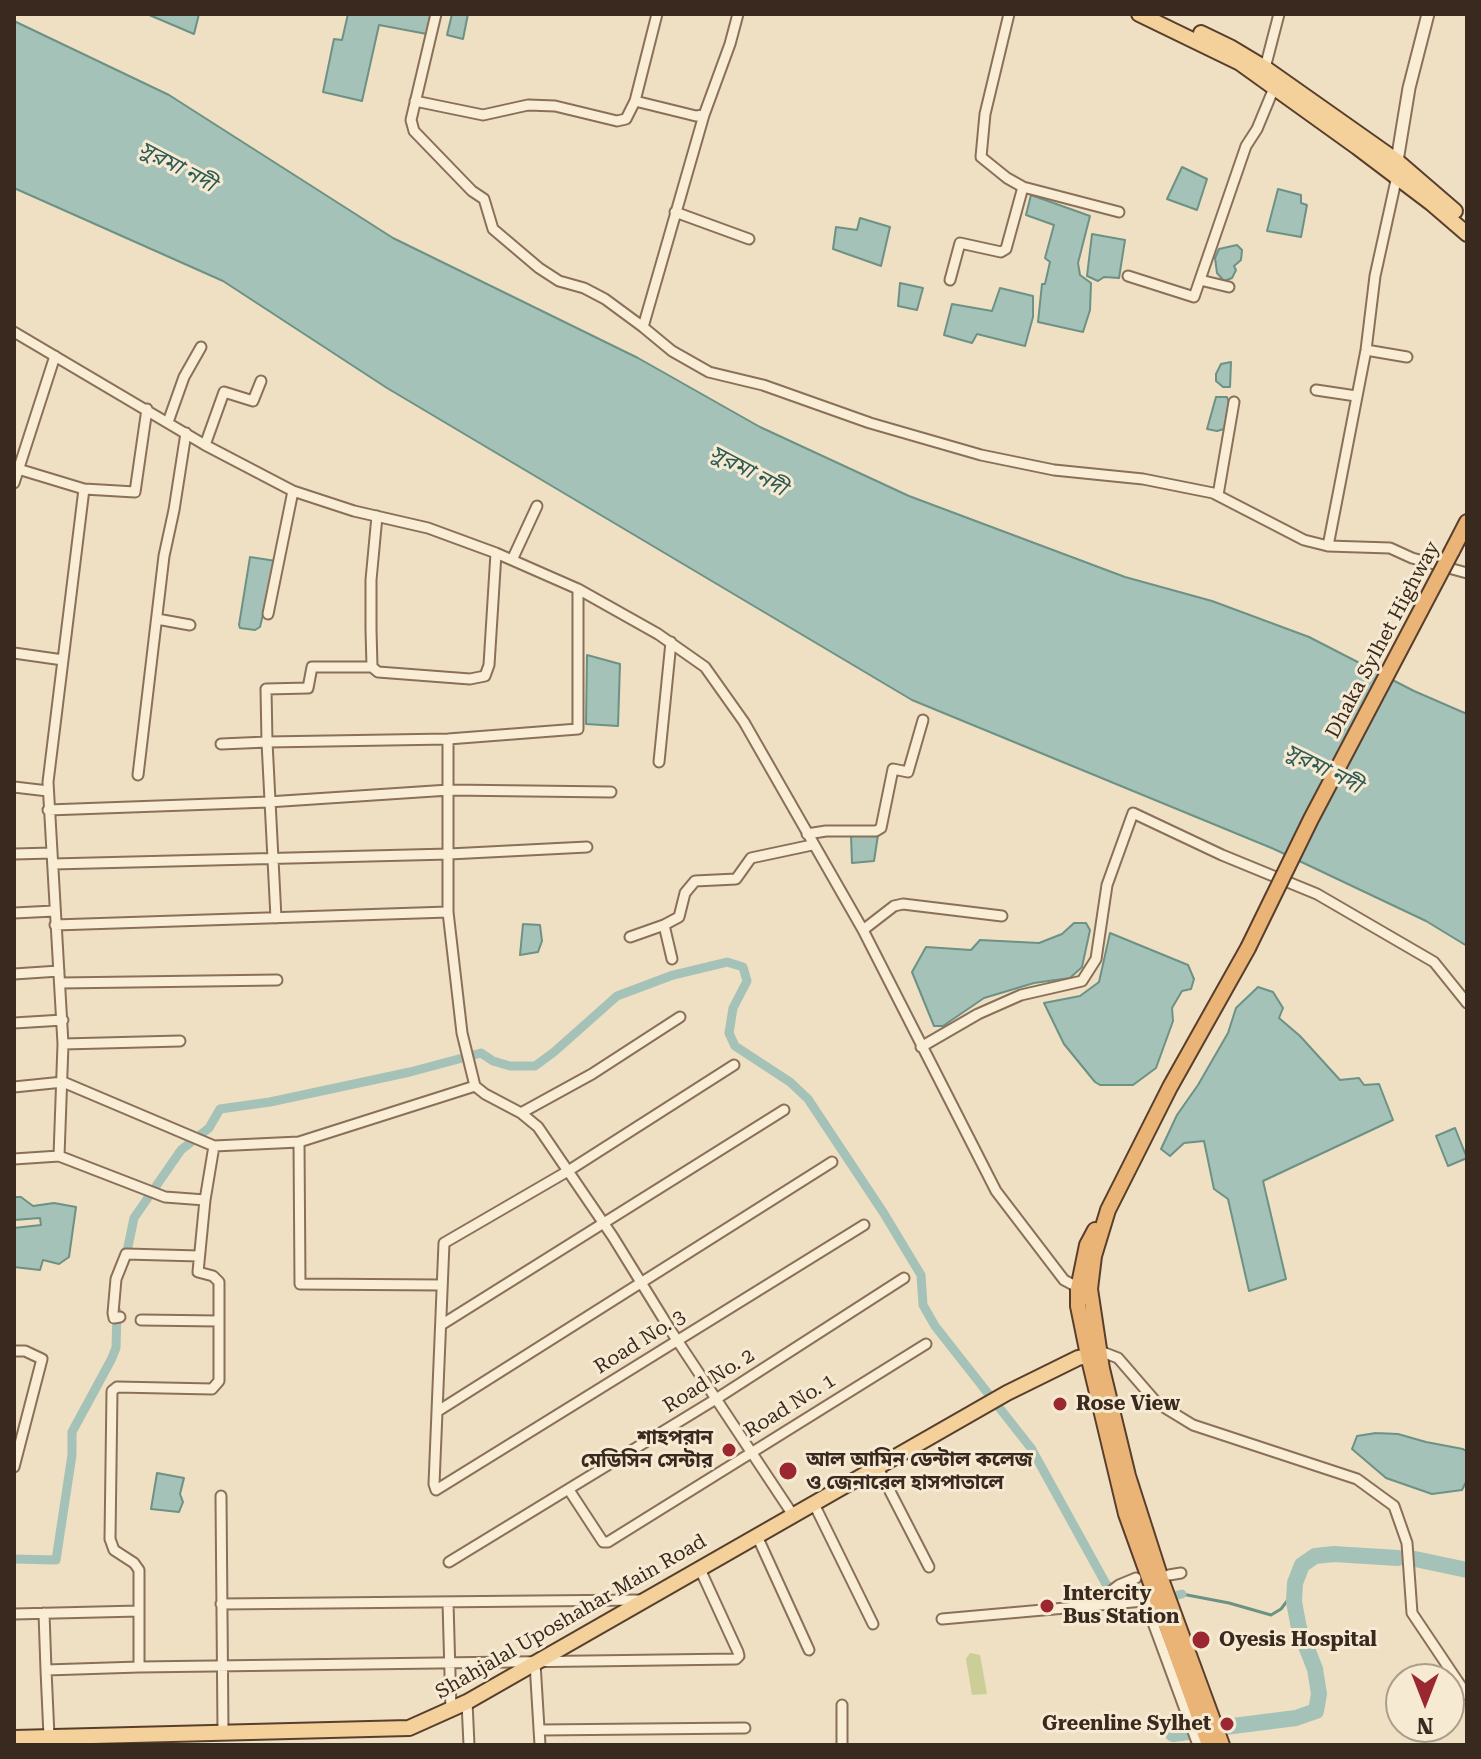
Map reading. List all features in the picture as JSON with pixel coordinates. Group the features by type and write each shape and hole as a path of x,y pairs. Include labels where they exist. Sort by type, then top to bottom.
{"highway":[{"name":"Dhaka Sylhet Highway","path":"1094,1354 1084,1289 1103,1221 1170,1087 1248,948 1311,819 1467,522"},
{"path":"1094,1354 1126,1514 1150,1600 1209,1745"},
{"path":"1094,1354 1141,1518 1222,1745"}],"main road":[{"path":"1139,14 1240,63 1397,177 1467,234"},
{"path":"1161,14 1230,47 1265,68 1397,161 1467,222"},
{"name":"Shahjalal Uposhahar Main Road","path":"24,1740 49,1736 111,1740 223,1731 246,1738 409,1728 467,1702 1007,1393 1094,1354"}],"street":[{"path":"436,14 411,120 414,131 472,191 484,199 493,229 549,275 605,299 672,351 709,372 763,385 870,423 981,455 1054,470 1143,479 1218,495 1304,540 1328,546 1390,548 1412,558 1467,573"},
{"path":"415,101 483,115 528,105 555,106 617,121 626,119 635,101 657,14"},
{"path":"643,327 704,115 738,14"},
{"path":"1009,14 985,114 981,157 1023,187 1119,212"},
{"path":"1265,68 1279,14"},
{"path":"1328,546 1366,350 1375,276 1397,177 1409,88 1428,14"},
{"path":"1128,276 1191,298 1246,146 1257,129 1274,88"},
{"path":"635,101 696,116 704,115"},
{"path":"950,280 960,243 1001,252 1006,249 1023,187"},
{"path":"675,212 749,239"},
{"path":"1200,280 1229,287"},
{"path":"14,332 205,445 293,491 428,528 496,553 578,589 671,642 705,667 744,722 863,930 996,1191 1064,1280 1084,1289"},
{"path":"168,422 184,377 201,347"},
{"path":"1366,350 1407,357"},
{"path":"14,483 55,356"},
{"path":"205,445 224,392 253,401 261,381"},
{"path":"1316,390 1356,396"},
{"path":"1218,495 1234,402"},
{"path":"18,469 84,489 135,492 147,409"},
{"path":"138,775 164,556 186,433"},
{"path":"59,1156 63,1020 48,791 84,489"},
{"path":"268,614 293,491"},
{"path":"512,560 537,506"},
{"path":"372,667 371,580 377,516"},
{"path":"276,918 268,802 266,689 308,688 312,667 372,667 378,672 470,679 485,676 489,665 496,553"},
{"path":"221,744 448,739 578,729 578,589"},
{"path":"157,619 190,625"},
{"path":"659,762 671,642"},
{"path":"14,653 63,660"},
{"path":"807,834 876,831 881,828 893,769 908,772 923,720"},
{"path":"448,739 448,912 464,1038 475,1086 521,1113 538,1127 605,1224 793,1515"},
{"path":"14,787 48,791"},
{"path":"48,810 268,802 449,790 611,792"},
{"path":"921,1047 978,1014 1021,995 1082,981 1096,959 1107,885 1133,813 1222,855 1317,894 1434,962 1467,1003"},
{"path":"630,937 679,917 685,893 695,881 736,879 751,858 812,845"},
{"path":"14,854 52,858 272,857 449,854 587,847"},
{"path":"863,930 894,906 903,904 1002,916"},
{"path":"14,913 54,911"},
{"path":"55,925 448,912"},
{"path":"664,925 672,959"},
{"path":"14,974 59,971"},
{"path":"60,983 277,980"},
{"path":"521,1113 592,1074 680,1017"},
{"path":"14,1023 63,1020"},
{"path":"63,1044 180,1041"},
{"path":"438,1411 444,1243 568,1171 734,1065"},
{"path":"14,1087 63,1082 214,1146 299,1142 475,1086"},
{"path":"441,1325 784,1110"},
{"path":"299,1142 300,1284 442,1285"},
{"path":"139,1667 139,1570 114,1550 110,1539 112,1391 117,1387 212,1389 219,1381 219,1282 213,1276 198,1272 214,1146"},
{"path":"14,1159 59,1156 165,1197 205,1200"},
{"path":"438,1411 832,1162"},
{"name":"Road No. 3","path":"438,1411 436,1490 864,1225"},
{"path":"117,1317 116,1279 128,1254 199,1256"},
{"name":"Road No. 2","path":"449,1562 716,1399 904,1278"},
{"path":"141,1320 219,1321"},
{"name":"Road No. 1","path":"569,1490 603,1542 608,1542 926,1344"},
{"path":"14,1351 25,1351 42,1359 14,1467"},
{"path":"1094,1354 1118,1358 1157,1403 1193,1425 1357,1479 1394,1506 1407,1543 1412,1613 1467,1695"},
{"path":"878,1468 929,1567"},
{"path":"221,1496 223,1731"},
{"path":"814,1504 873,1624"},
{"path":"757,1536 809,1650"},
{"path":"46,1670 736,1659 738,1652 699,1567"},
{"path":"1169,1575 1181,1573"},
{"path":"1016,1613 1025,1609 1064,1606 1106,1595 1136,1578"},
{"path":"221,1604 644,1600"},
{"path":"942,1619 1150,1600 1198,1745"},
{"path":"448,1602 451,1710"},
{"path":"14,1614 139,1611"},
{"path":"44,1613 49,1736"},
{"path":"535,1663 540,1745"},
{"path":"467,1702 469,1745"},
{"path":"842,1705 842,1745"},
{"path":"539,1730 745,1728"}],"green space":[{"path":"970,1653 980,1655 987,1694 972,1695 966,1659"}],"water":[{"path":"147,14 199,14 194,34"},
{"path":"348,14 431,14 427,34 379,25 362,101 323,92 334,39 342,40"},
{"path":"452,14 468,14 463,39 447,35"},
{"name":"সুরমা নদী","path":"14,21 169,95 393,238 638,358 760,427 909,496 1125,577 1212,601 1309,637 1414,691 1467,714 1467,946 1426,921 1274,849 912,700 387,388 223,281 14,188"},
{"path":"1182,167 1207,179 1197,210 1167,199"},
{"path":"1278,189 1301,195 1301,203 1307,205 1301,237 1267,231"},
{"path":"1031,195 1090,216 1078,263 1080,275 1091,283 1090,310 1083,332 1038,322 1042,284 1045,284 1050,262 1045,258 1054,225 1026,215"},
{"path":"860,218 890,227 881,266 833,249 836,227 857,230"},
{"path":"1092,234 1125,240 1119,278 1104,277 1098,281 1087,276"},
{"path":"1237,245 1242,250 1241,260 1234,266 1236,270 1232,278 1224,281 1217,273 1215,258 1219,249"},
{"path":"900,283 923,288 917,310 898,306"},
{"path":"1000,288 1033,296 1033,317 1025,346 977,334 972,343 944,335 952,304 992,311"},
{"path":"1231,362 1230,387 1223,387 1216,381 1216,374 1221,364"},
{"path":"1216,397 1227,397 1230,406 1224,429 1217,431 1207,429"},
{"path":"250,557 276,561 260,627 255,630 240,628 239,625"},
{"path":"587,655 620,664 618,726 586,724"},
{"path":"851,835 878,835 874,861 852,863"},
{"path":"1074,923 1086,923 1090,930 1082,967 1070,978 1034,983 984,998 943,1026 934,1026 912,972 926,947 971,950 980,940 1039,943 1062,934"},
{"path":"523,924 540,925 542,941 538,952 520,955"},
{"path":"1110,933 1188,965 1194,979 1191,989 1182,991 1172,1008 1173,1021 1156,1068 1133,1085 1100,1085 1095,1082 1064,1044 1044,1003 1080,996 1099,982"},
{"path":"1258,987 1273,992 1283,1008 1279,1018 1340,1080 1359,1078 1364,1085 1379,1084 1393,1120 1263,1181 1286,1279 1249,1291 1228,1199 1214,1189 1204,1141 1184,1143 1170,1156 1161,1149 1177,1115 1228,1033 1236,1008"},
{"path":"1455,1128 1467,1158 1448,1166 1436,1136"},
{"path":"14,1197 21,1197 33,1206 54,1203 76,1207 69,1257 59,1264 43,1260 40,1270 14,1267 14,1228 41,1225 40,1218 14,1220"},
{"path":"1398,1434 1463,1449 1467,1452 1467,1480 1462,1490 1432,1494 1386,1478 1352,1449 1357,1436"},
{"path":"157,1473 184,1478 180,1494 183,1502 179,1512 151,1509"}],"waterway":[{"path":"125,1261 134,1218 181,1150 209,1128 220,1109 270,1102 410,1072 481,1053 510,1066 535,1066 617,996 673,975 727,962 743,967 747,981 733,1008 729,1033 735,1046 790,1082 808,1099 921,1275 923,1305 935,1326 1031,1448 1106,1584 1123,1597 1144,1598"},
{"path":"14,1559 56,1560 72,1455 72,1432 116,1348 117,1311"},
{"path":"1225,1727 1296,1718 1316,1711 1319,1694 1315,1669 1299,1628 1294,1602 1295,1583 1302,1565 1315,1556 1334,1554 1398,1558"},
{"path":"1415,1559 1467,1570"},
{"path":"1182,1594 1271,1615 1281,1609 1294,1592"},
{"path":"1178,1595 1182,1594"},
{"path":"1173,1734 1188,1732"}],"place":[{"name":"Rose View","path":"1060,1404"},
{"name":"শাহপরান মেডিসিন সেন্টার","path":"729,1450"},
{"name":"আল আমিন ডেন্টাল কলেজ ও জেনারেল হাসপাতালে","path":"788,1471"},
{"name":"Intercity Bus Station","path":"1047,1606"},
{"name":"Oyesis Hospital","path":"1201,1640"},
{"name":"Greenline Sylhet","path":"1227,1724"}]}
